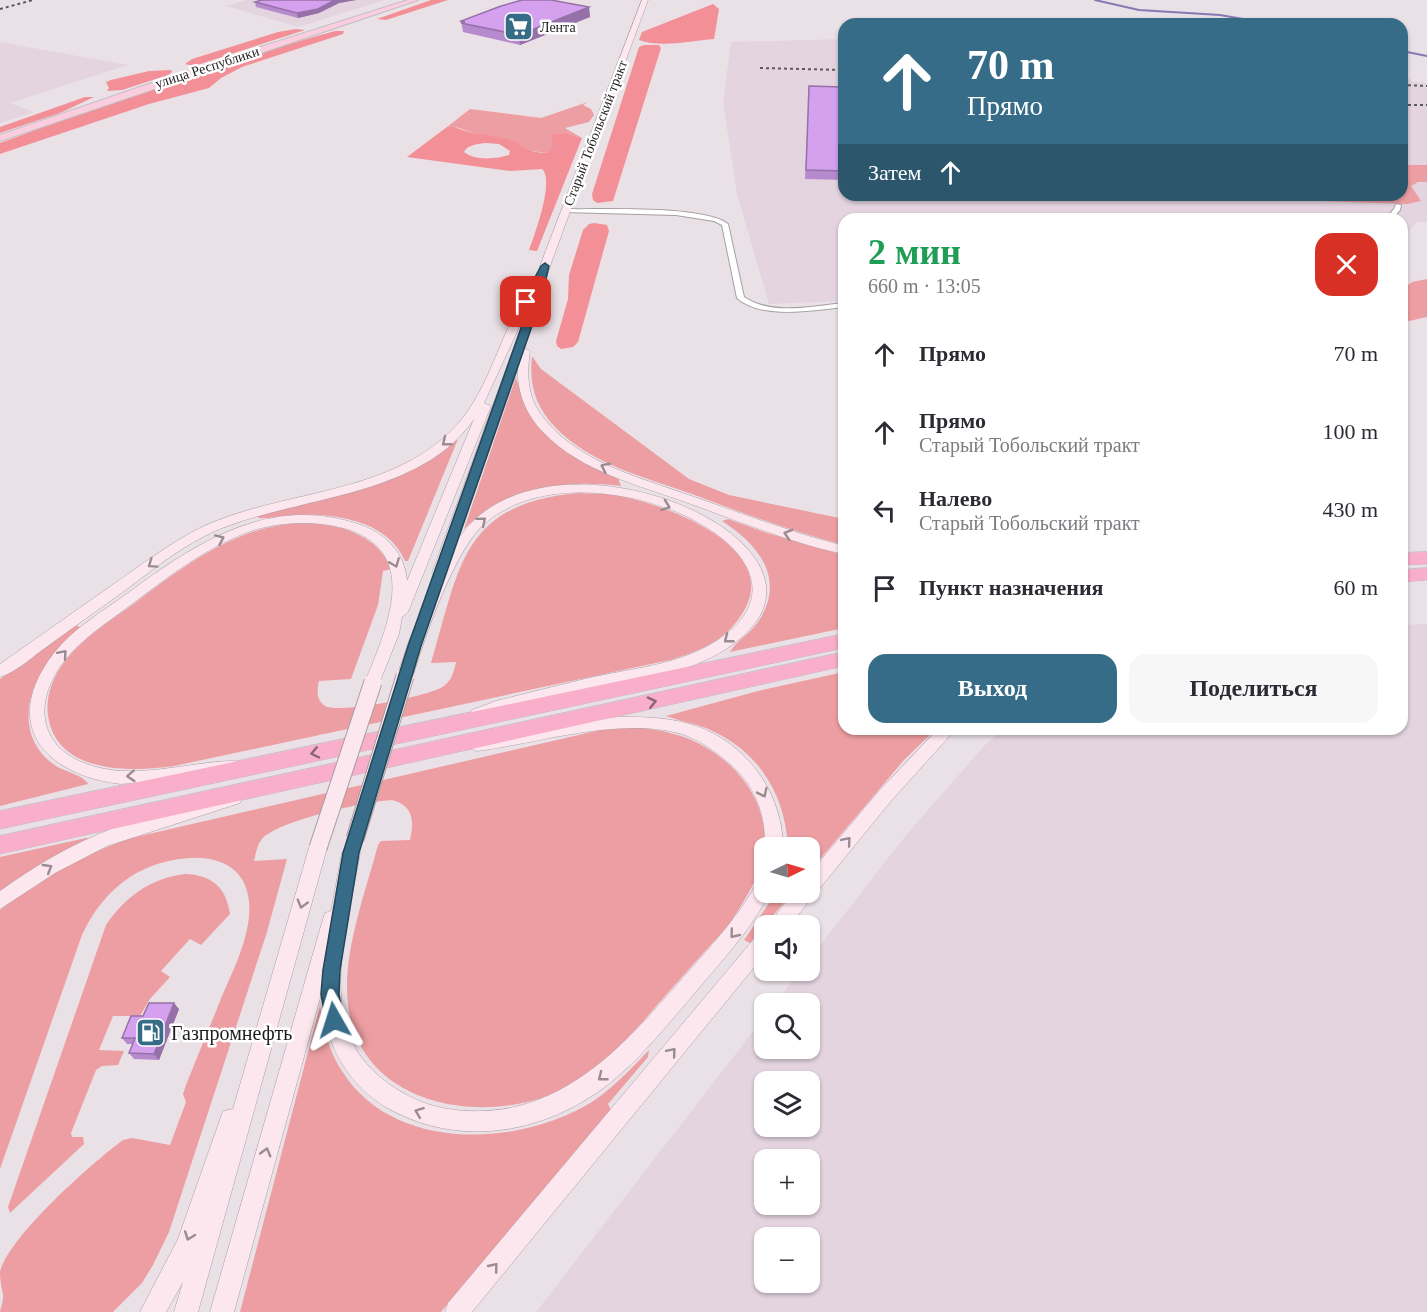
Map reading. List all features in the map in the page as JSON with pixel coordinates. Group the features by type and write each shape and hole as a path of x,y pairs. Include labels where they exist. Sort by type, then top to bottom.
{"highway":[{"path":"1408,559 1427,558"},
{"path":"1408,576 1427,574"},
{"path":"0,820 838,642"},
{"path":"0,845 456,747 838,660"}],"main road":[{"name":"улица Республики","path":"0,138 187,73 415,0"},
{"name":"Старый Тобольский тракт","path":"279,983 318,848 374,682 545,266 645,0"},
{"name":"Старый Тобольский тракт","path":"353,846 414,646 531,301"},
{"path":"531,301 533,323 524,357 524,386 534,412 561,441 589,459 624,475 749,521 838,548"},
{"path":"0,672 166,554 210,529 257,512 384,477 434,451 458,432 472,413 513,322 531,301"},
{"path":"414,646 456,556 471,531 493,512 534,494 562,489 592,488 641,497 688,513 717,527 736,541 752,560 758,578 758,600 745,624 717,648 678,664 496,707 463,721"},
{"path":"252,767 209,766 177,772 122,777 85,771 57,756 42,738 36,718 39,694 54,664 68,648 85,632 160,576 215,541 248,528 272,522 308,519 340,522 367,532 388,548 395,559 399,577 389,642"},
{"path":"456,747 503,743 583,726 619,722 650,722 693,732 727,750 756,779 771,811 773,837"},
{"path":"820,874 885,796 942,735"},
{"path":"0,901 46,869 105,839 144,825 209,809 251,791"},
{"path":"353,846 330,994 334,1020 342,1046 352,1064 370,1083 413,1110 438,1119 489,1122 539,1112 573,1096 603,1077 643,1038 737,931 754,902"},
{"path":"222,1312 353,846"},
{"path":"786,915 795,903"},
{"path":"457,1312 754,953"},
{"path":"152,1312 178,1267 279,983"},
{"path":"186,1312 279,983"}],"street":[{"path":"1394,213 1398,205"},
{"path":"566,211 691,214 716,218 725,224 741,298 749,305 769,309 838,305"}],"shaded area":[{"path":"246,0 385,0 298,27 226,6"},
{"path":"431,0 448,0 386,20 377,19"},
{"path":"713,4 719,9 714,39 666,44 639,40 642,32"},
{"path":"305,30 194,66 185,64 192,59 278,32"},
{"path":"335,31 344,31 343,34 242,67 221,78 209,88 149,104 0,154 0,143 208,70"},
{"path":"838,39 838,201 1408,201 1408,78 1414,82 1427,83 1427,222 1417,222 1408,233 1408,213 838,213 838,301 769,304 737,194 723,102 731,42"},
{"path":"0,42 128,65 10,103 34,112 0,123"},
{"path":"659,45 661,48 613,201 597,203 593,200 592,194 639,47"},
{"path":"171,70 172,72 168,75 122,90 107,91 109,88 106,82 111,80 149,71"},
{"path":"85,97 94,97 60,113 0,133 0,127"},
{"path":"588,102 583,105 591,109 594,115 589,122 565,128 582,138 569,134 547,153 524,150 504,138 482,136 453,126 447,127 470,109 541,118"},
{"path":"453,126 472,133 504,138 539,153 547,153 553,146 551,134 569,134 582,138 537,251 529,250 545,196 545,175 542,169 510,171 407,157 447,127","holes":["499,144 510,151 509,155 486,158 474,157 464,152 473,145"]},
{"path":"1408,165 1427,165 1427,182 1418,182 1411,186 1421,201 1407,204 1318,201 1408,201"},
{"path":"589,224 607,225 609,231 578,342 573,347 561,349 557,346 556,341 568,299 569,275 583,230"},
{"path":"1427,279 1427,317 1409,321 1408,285"},
{"path":"532,356 541,369 689,479 729,495 838,518 838,543 766,521 635,475 600,459 569,440 548,419 538,403 532,376"},
{"path":"516,377 523,401 532,418 618,478 621,486 578,484 537,489 498,504 480,515 464,529"},
{"path":"458,439 408,561 405,561 397,547 386,536 358,522 310,515 258,518 259,515 427,461"},
{"path":"578,493 615,495 661,508 713,532 734,549 747,568 751,590 742,614 735,623 711,644 670,660 174,766 138,769 100,766 68,751 56,738 49,721 48,697 60,668 72,652 98,629 205,554 257,531 284,525 312,523 349,531 371,542 383,554 391,569 383,571 378,605 351,679 319,681 318,695 322,704 333,708 365,706 436,690 449,681 456,662 431,663 459,570 472,546 488,526 510,511 539,500"},
{"path":"728,519 838,553 838,629 730,652 758,622 770,591 769,577 757,552 747,540 722,521"},
{"path":"1427,624 1427,1312 536,1312 754,1030 754,1059 820,1059 820,993 783,993 792,981 820,981 820,945 907,834 985,745 998,735 1408,735 1408,625"},
{"path":"76,625 81,628 53,657 34,687 28,715 34,741 42,753 53,764 82,778 88,784 0,806 0,679"},
{"path":"838,673 838,735 930,735 904,760 820,859 820,837 787,837 781,809 774,791 754,761 724,737 706,728 666,716 758,691"},
{"path":"609,728 644,728 678,735 697,742 714,753 744,780 762,816 765,835 765,837 754,837 754,881 728,926 606,1060 569,1086 538,1099 503,1106 468,1107 433,1100 402,1087 376,1067 357,1039 348,1004 348,965 351,945 378,845 381,841 410,840 412,821 408,810 405,806 392,800 380,801 303,819 271,832 259,844 254,861 287,859 267,932 169,1232 153,1265 142,1283 113,1312 0,1312 3,1296 0,1272 7,1257 19,1239 53,1201 123,1140 132,1138 170,1145 186,1102 183,1094 186,1085 245,939 249,901 244,882 233,869 218,861 182,858 163,862 130,877 108,896 96,910 82,935 0,1169 0,910 61,870 127,839"},
{"path":"88,838 87,841 0,892 0,857"},
{"path":"185,874 202,877 216,884 225,896 230,914 201,945 190,939 161,971 170,977 150,999 140,1016 113,1016 99,1050 124,1051 118,1065 102,1066 96,1070 71,1133 72,1137 83,1137 84,1144 10,1213 8,1207 106,925 113,915 140,890 161,880"},
{"path":"769,903 784,903 774,915 761,915"},
{"path":"754,925 754,938 750,943 744,940"},
{"path":"320,1006 330,1048 342,1071 365,1098 393,1117 426,1129 461,1134 497,1133 532,1127 565,1116 595,1100 649,1050 648,1057 608,1104 611,1110 441,1312 240,1312"}],"building":[{"path":"262,0 335,0 318,9 297,13 255,2"},
{"path":"522,0 551,0 589,7 519,35 461,23 465,22 461,21"},
{"path":"809,86 838,87 838,171 806,170"},
{"name":"Газпромнефть","path":"149,1003 174,1003 154,1054 129,1053 135,1038 122,1038 131,1016 143,1016"}],"waterway":[{"path":"1095,0 1139,10 1237,18"},
{"path":"1408,52 1427,56"}],"railway":[{"path":"0,9 33,0"},
{"path":"760,68 838,70"},
{"path":"1408,85 1427,86"},
{"path":"1408,105 1427,105"}],"place":[{"name":"Лента","path":"519,27"},
{"name":"Газпромнефть","path":"150,1033"}],"route":[{"path":"334,1020 330,994 332,970 351,853 414,646 477,461 536,300 545,266 526,302"}]}
